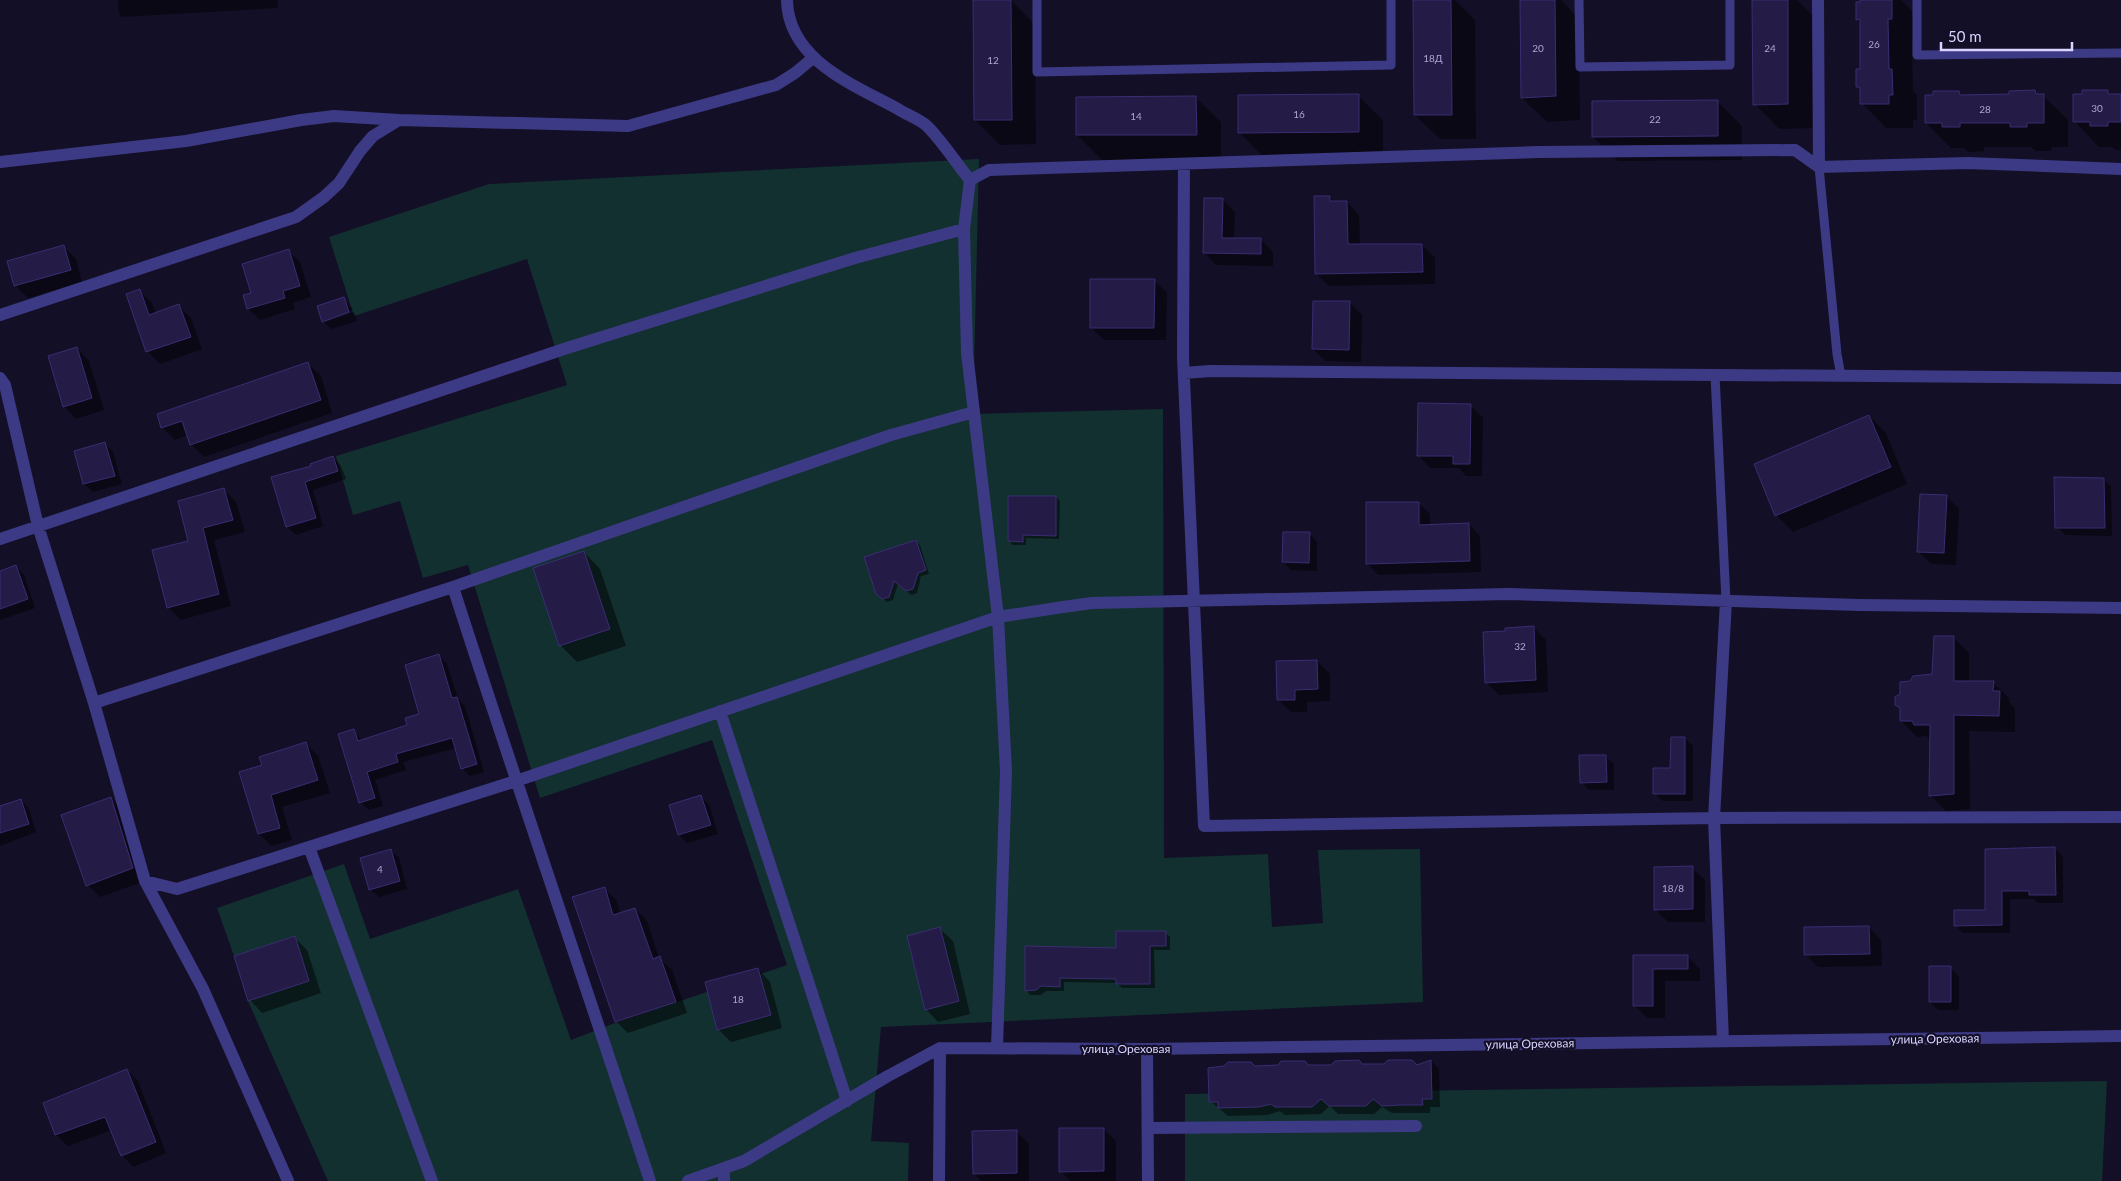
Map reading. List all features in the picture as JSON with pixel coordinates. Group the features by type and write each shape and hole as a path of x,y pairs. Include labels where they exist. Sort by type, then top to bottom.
{"street":[{"path":"787,0 787,9 797,36 813,58 834,74 927,125 970,180 964,229 967,353 998,617 1006,771 997,1048"},
{"path":"1818,0 1819,167"},
{"path":"0,162 186,142 334,116 399,120 628,126 776,85 795,73 813,58"},
{"path":"0,315 296,217 324,197 339,183 360,151 374,136 399,120"},
{"path":"970,180 990,170 1539,152 1795,150 1819,167 1968,163 2121,169"},
{"path":"1184,164 1184,372 1204,826 1714,818 2121,817"},
{"path":"0,539 567,348 855,258 964,229"},
{"path":"1184,372 2121,378"},
{"path":"0,378 5,385 38,526 94,702 145,881 203,989 288,1181"},
{"path":"94,702 453,587 891,435 974,412"},
{"path":"453,587 650,1181"},
{"path":"145,881 177,889 516,781 998,617 1092,603 1509,594 1860,605 2121,608"},
{"path":"1723,1041 1714,818 1726,601"},
{"path":"720,711 847,1100"},
{"path":"309,846 432,1181"},
{"name":"улица Ореховая","path":"940,1048 1147,1049 2121,1036"},
{"path":"688,1181 724,1175 744,1161 847,1100 940,1048 939,1181"},
{"path":"1147,1049 1148,1181"},
{"path":"1148,1128 1416,1126"}],"lane":[{"path":"1036,0 1037,72 1391,65 1391,0"},
{"path":"1579,0 1580,67 1730,65 1730,0"},
{"path":"1917,0 1918,55 2121,53"},
{"path":"1819,167 1837,354 1841,376"},
{"path":"1715,375 1726,601"}],"green space":[{"path":"979,159 973,414 1163,409 1164,858 1268,854 1272,927 1323,923 1318,850 1420,849 1423,1002 881,1027 871,1141 909,1143 908,1181 328,1181 248,1001 309,981 295,936 234,956 217,908 344,864 370,939 518,889 571,1040 615,1023 787,965 712,740 540,798 468,565 423,578 400,501 353,515 336,456 567,385 527,259 354,316 329,237 489,184"},
{"path":"2107,1081 2102,1181 1185,1181 1185,1094"}],"building":[{"path":"973,0 1011,0 1012,120 974,120"},
{"path":"1413,0 1451,0 1452,115 1414,115"},
{"path":"1520,0 1555,0 1556,96 1521,98"},
{"path":"1752,0 1788,0 1788,104 1753,105"},
{"path":"1860,0 1892,0 1892,19 1888,19 1889,69 1892,69 1893,95 1889,95 1889,104 1860,104 1860,87 1856,87 1856,69 1860,69 1860,19 1856,20 1856,2 1860,2"},
{"path":"2035,90 2036,94 2044,94 2044,123 2027,123 2027,127 2010,127 2010,123 1960,123 1960,127 1942,127 1942,123 1925,123 1925,95 1933,95 1933,91 1959,91 1960,95 2009,94 2009,91"},
{"path":"2082,90 2108,90 2108,94 2121,94 2121,122 2108,122 2108,126 2090,126 2090,122 2073,122 2073,94 2082,94"},
{"path":"1359,94 1359,132 1238,133 1238,95"},
{"path":"1196,96 1197,135 1076,135 1076,97"},
{"path":"1718,100 1718,136 1592,137 1592,101"},
{"path":"1314,196 1330,196 1330,201 1347,201 1348,244 1422,244 1423,272 1315,274"},
{"path":"1204,198 1223,198 1222,238 1261,238 1261,254 1203,253"},
{"path":"64,245 71,270 14,286 7,261"},
{"path":"289,249 300,286 283,291 285,298 247,309 243,295 251,293 242,264"},
{"path":"1090,279 1155,279 1154,328 1090,328"},
{"path":"140,289 149,315 179,304 191,337 146,352 126,294"},
{"path":"344,297 349,312 322,322 317,306"},
{"path":"1313,301 1350,301 1349,350 1312,349"},
{"path":"77,347 92,398 63,407 48,356"},
{"path":"308,362 321,400 190,445 182,421 161,428 157,414"},
{"path":"1418,403 1471,404 1470,464 1453,464 1453,456 1417,456"},
{"path":"1869,415 1891,467 1775,516 1754,464"},
{"path":"105,442 115,476 83,484 74,451"},
{"path":"333,456 338,471 305,482 316,518 286,527 271,477 311,466 310,464"},
{"path":"2054,477 2104,478 2105,528 2055,528"},
{"path":"224,488 233,520 203,528 219,594 167,608 152,550 188,541 178,501"},
{"path":"1920,494 1947,495 1944,553 1917,552"},
{"path":"1008,496 1056,496 1056,536 1023,535 1023,542 1008,541"},
{"path":"1366,502 1419,502 1419,525 1469,523 1470,561 1366,564"},
{"path":"1283,532 1310,532 1309,563 1282,562"},
{"path":"916,540 926,570 918,573 913,589 906,591 894,581 889,597 882,599 876,594 864,557"},
{"path":"584,551 610,629 559,646 533,568"},
{"path":"16,565 28,599 0,609 0,571"},
{"path":"1534,626 1536,680 1485,683 1483,632 1505,631 1505,628"},
{"path":"1934,636 1954,636 1954,681 1994,681 1993,691 2000,691 1999,716 1954,715 1954,794 1929,796 1930,725 1914,725 1912,721 1900,721 1900,708 1895,705 1895,697 1900,694 1900,682 1910,681 1913,676 1932,674"},
{"path":"439,654 452,698 457,697 477,764 461,769 452,738 396,754 398,762 367,772 375,798 359,803 338,734 354,729 358,741 407,725 405,718 419,714 405,665"},
{"path":"1317,660 1318,689 1295,690 1295,700 1277,700 1276,661"},
{"path":"1671,737 1685,737 1685,794 1653,794 1653,768 1670,768"},
{"path":"306,742 318,780 271,795 280,828 258,834 239,772 262,765 259,757"},
{"path":"1579,755 1606,755 1607,782 1580,783"},
{"path":"701,795 711,825 678,835 669,805"},
{"path":"111,797 133,868 86,886 61,815"},
{"path":"21,799 29,824 0,833 0,806"},
{"path":"2055,847 2056,895 2029,895 2029,891 2002,891 2002,925 1954,926 1954,910 1985,910 1985,849"},
{"path":"391,849 400,881 369,890 360,858"},
{"path":"1693,866 1693,909 1654,910 1654,867"},
{"path":"605,887 613,915 635,908 653,959 660,956 676,1002 615,1022 572,897"},
{"path":"1869,926 1870,954 1804,955 1804,927"},
{"path":"940,927 959,1001 925,1010 907,936"},
{"path":"1116,931 1166,931 1166,946 1150,946 1150,984 1116,984 1116,979 1060,978 1060,987 1041,986 1036,990 1025,991 1025,946 1116,948"},
{"path":"295,936 309,981 248,1001 234,956"},
{"path":"1633,955 1688,955 1688,969 1653,969 1653,1006 1633,1006"},
{"path":"1929,966 1951,966 1951,1002 1929,1002"},
{"path":"758,968 771,1015 717,1030 705,982"},
{"path":"1359,1060 1362,1064 1384,1064 1388,1060 1412,1060 1417,1065 1431,1060 1432,1099 1422,1099 1423,1105 1382,1106 1373,1099 1366,1106 1329,1106 1321,1099 1312,1107 1275,1107 1271,1104 1259,1107 1218,1108 1218,1102 1209,1102 1208,1068 1224,1066 1228,1062 1251,1062 1255,1066 1278,1065 1281,1061 1305,1061 1308,1065 1331,1065 1335,1061"},
{"path":"127,1069 156,1142 121,1156 105,1117 55,1135 43,1103"},
{"path":"1059,1128 1104,1128 1104,1171 1059,1172"},
{"path":"1017,1130 1017,1173 973,1174 972,1131"}]}
